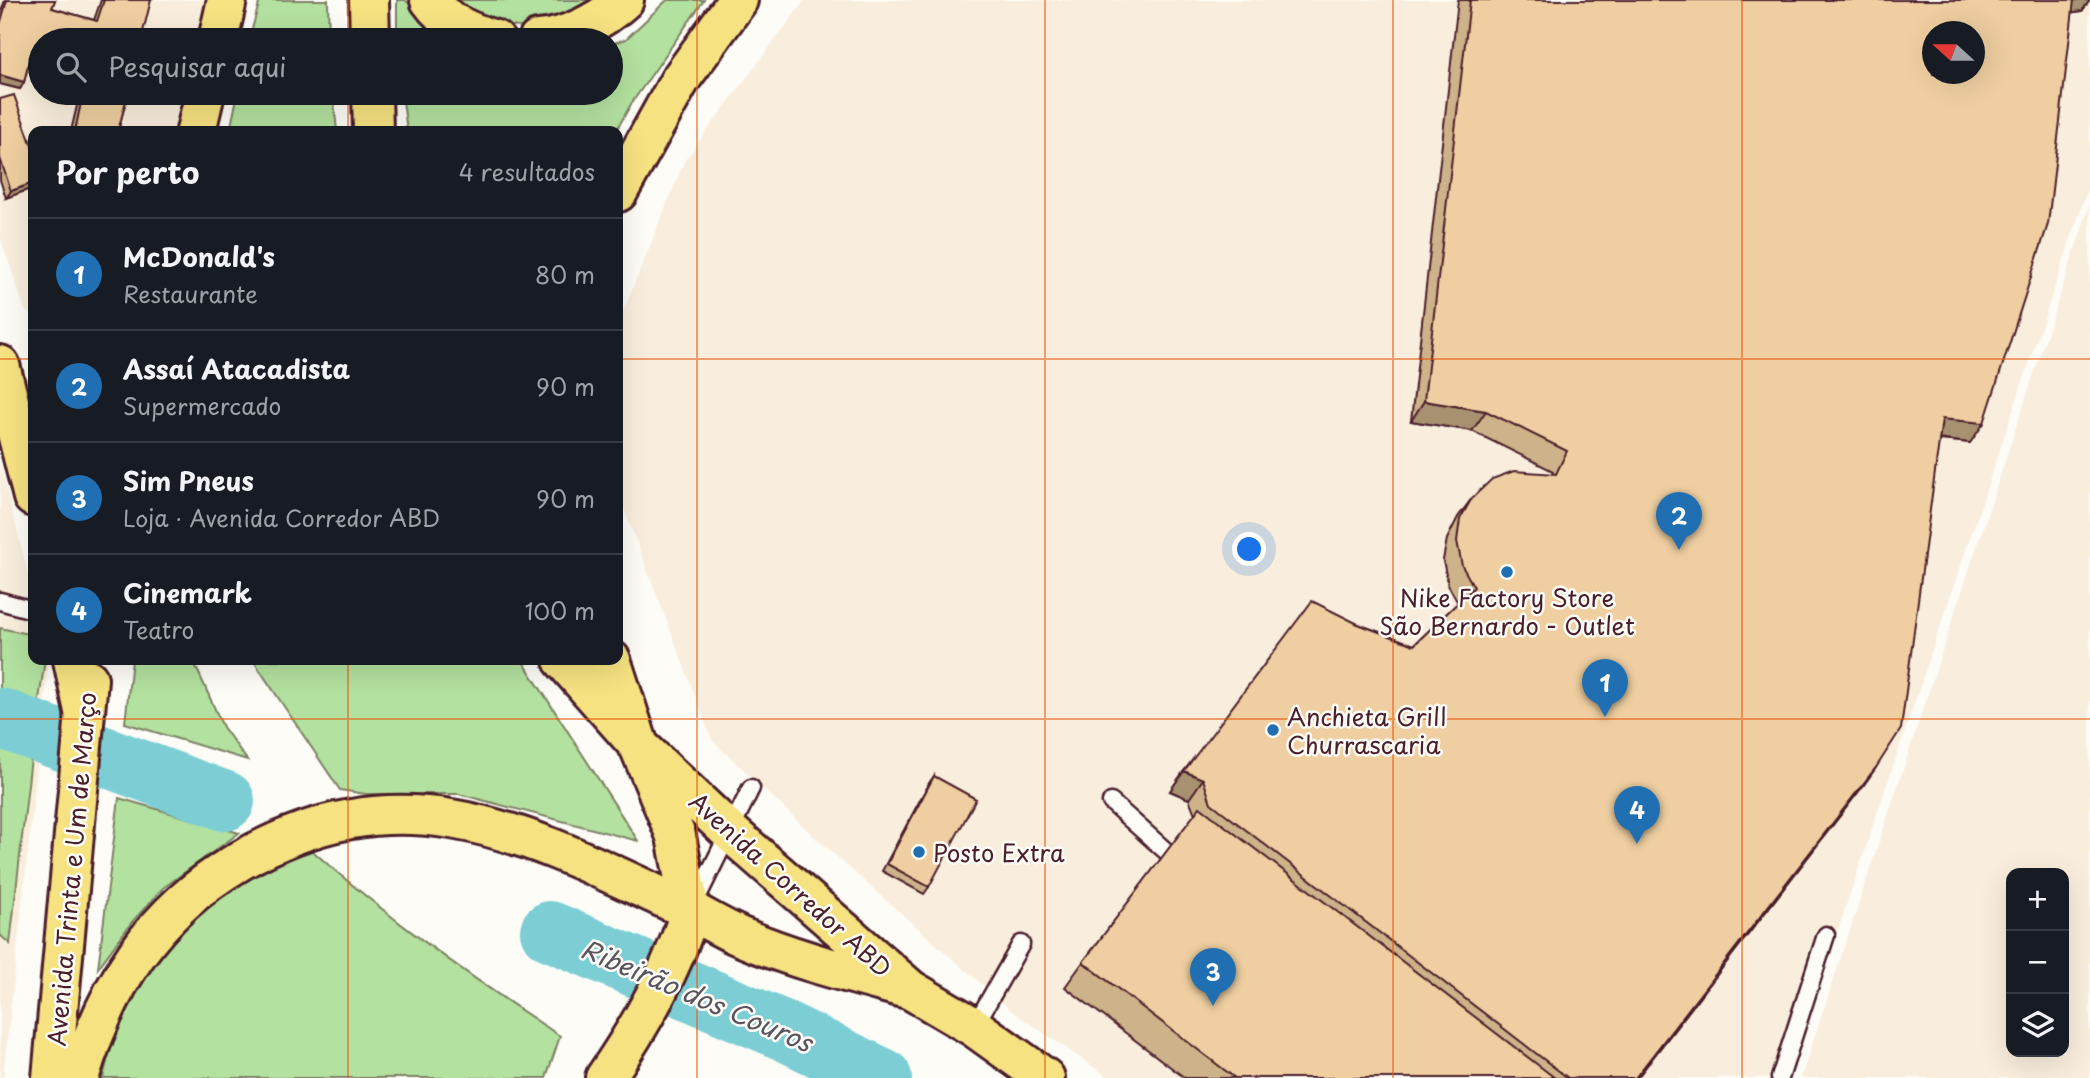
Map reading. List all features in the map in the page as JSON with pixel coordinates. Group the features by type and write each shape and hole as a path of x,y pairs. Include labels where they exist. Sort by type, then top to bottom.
{"main road":[{"path":"221,28 227,0"},
{"path":"369,0 370,28"},
{"path":"430,0 439,13 462,28"},
{"path":"578,28 606,16 624,0"},
{"path":"623,183 680,80 738,0"},
{"path":"197,126 202,105"},
{"path":"372,105 373,126"},
{"path":"0,365 28,477"},
{"path":"74,665 83,720"},
{"name":"Avenida Trinta e Um de Março","path":"52,1078 89,665"},
{"name":"Avenida Corredor ABD","path":"566,665 639,746 730,832 911,990 974,1027 1045,1078"},
{"path":"605,1078 643,1017 686,925 676,836 639,746 613,665"},
{"path":"79,1078 101,1013 135,955 167,915 209,879 269,844 314,826 380,814 420,813 464,819 540,842 686,925 738,936 791,956 911,990"}],"lane":[{"path":"0,601 28,609"},
{"path":"686,925 751,788"},
{"path":"1111,802 1167,852"},
{"path":"1780,1078 1826,935"},
{"path":"974,1027 1021,944"}],"shaded area":[{"path":"0,0 209,0 203,28 28,28 28,105 186,105 181,126 28,126 28,312 0,237"},
{"path":"805,0 2090,0 2090,182 1788,1078 1110,1078 1013,1012 819,841 712,740 623,506 623,312 685,160"},
{"path":"2090,204 2090,1078 1801,1078"},
{"path":"0,464 28,573 28,665 48,665 3,1078 0,1078"}],"green space":[{"path":"260,0 328,0 329,28 252,28"},
{"path":"397,0 405,0 439,28 397,28"},
{"path":"457,0 597,0 553,23 516,27 489,20"},
{"path":"667,0 704,0 631,104 619,126 406,126 404,105 623,105 623,40"},
{"path":"235,105 334,105 336,126 231,126"},
{"path":"0,628 28,634 28,665 44,665 36,719 0,707"},
{"path":"131,665 195,665 223,727 247,760 125,723"},
{"path":"256,665 525,665 638,841 459,794 366,794 340,790"},
{"path":"0,729 33,740 10,944 0,935"},
{"path":"119,798 239,833 163,888 132,922 98,968"},
{"path":"308,847 369,899 431,946 560,1036 546,1078 103,1078 116,1023 157,950 219,892"}],"building":[{"path":"7,0 55,0 52,8 97,21 104,0 151,0 144,28 28,28 28,66 24,82 0,75 0,25"},
{"path":"1470,0 2074,0 2048,224 1984,423 1942,419 1901,729 1877,766 1635,1078 1568,1078 1211,803 1203,779 1184,771 1312,601 1358,624 1414,645 1474,587 1462,566 1457,541 1460,519 1472,498 1492,479 1514,471 1556,474 1567,451 1486,411 1424,401"},
{"path":"14,95 28,135 28,185 11,191 0,158 0,99"},
{"path":"80,105 125,105 119,126 76,126"},
{"name":"Posto Extra","path":"934,776 976,799 929,887 887,864"},
{"path":"1200,807 1555,1078 1235,1078 1083,962"}],"waterway":[{"name":"Ribeirão dos Couros","path":"0,718 225,801"},
{"name":"Ribeirão dos Couros","path":"550,931 785,1031 882,1078"}],"place":[{"name":"Assaí Atacadista","path":"1679,550"},
{"name":"Nike Factory Store São Bernardo - Outlet","path":"1507,572"},
{"name":"McDonald's","path":"1605,717"},
{"name":"Anchieta Grill Churrascaria","path":"1273,730"},
{"name":"Cinemark","path":"1637,844"},
{"name":"Posto Extra","path":"919,852"},
{"name":"Sim Pneus","path":"1213,1006"}]}
